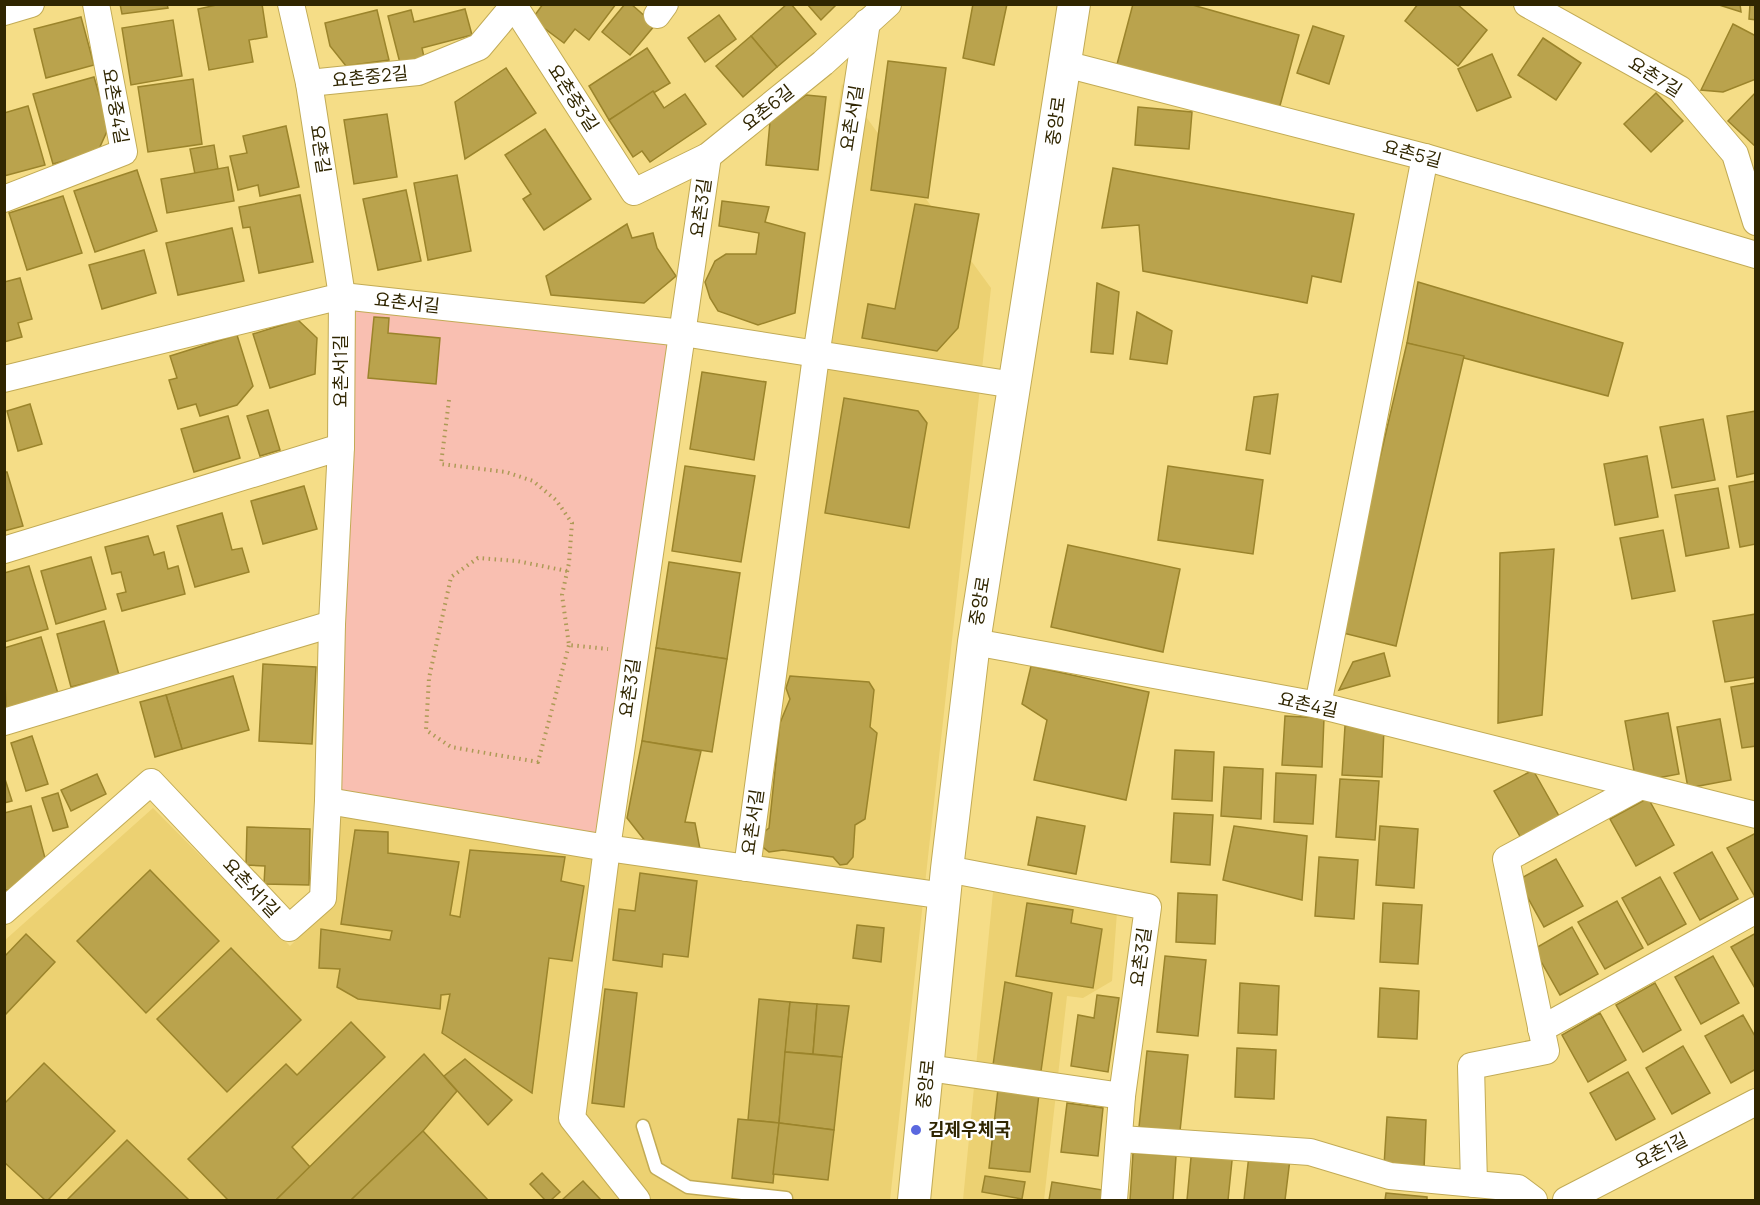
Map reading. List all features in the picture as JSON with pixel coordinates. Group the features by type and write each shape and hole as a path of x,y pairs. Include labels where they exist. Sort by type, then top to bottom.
{"street":[{"path":"4,12 31,4"},
{"name":"요촌중4길","path":"4,199 124,152 96,4"},
{"name":"요촌길","path":"291,4 309,83 342,296"},
{"name":"요촌6길","path":"634,192 708,156 823,63 888,4"},
{"name":"중앙로","path":"914,1200 946,882 974,642 1074,4"},
{"name":"요촌7길","path":"1527,4 1680,89 1736,153 1755,222"},
{"name":"요촌중2길","path":"309,83 418,72 479,47 514,5"},
{"name":"요촌중3길","path":"514,5 634,192"},
{"name":"요촌서길","path":"328,801 607,848 747,868 816,356 867,22"},
{"name":"요촌5길","path":"1065,64 1425,157 1755,255"},
{"name":"요촌3길","path":"637,1200 572,1118 607,848 708,156"},
{"path":"1318,705 1425,157"},
{"name":"요촌서길","path":"4,380 342,296 683,333 816,356 1014,385"},
{"name":"요촌서1길","path":"4,911 151,783 289,928 323,898 328,801 332,624 341,447 342,296"},
{"path":"4,550 341,447"},
{"path":"4,722 332,624"},
{"name":"요촌4길","path":"974,642 1318,705 1755,815"},
{"path":"1544,1040 1506,859 1639,787"},
{"path":"747,868 946,882"},
{"name":"요촌3길","path":"946,882 1148,907 1122,1096 1121,1139 1114,1200"},
{"path":"1474,1184 1471,1066 1544,1040 1755,910"},
{"path":"928,1068 1122,1096"},
{"name":"요촌1길","path":"1566,1200 1755,1102"},
{"path":"1121,1139 1310,1152 1390,1176 1518,1188 1534,1200"}],"lane":[{"path":"643,1126 656,1168 688,1187 786,1198 786,1200"}],"path":[{"path":"449,400 441,464 506,472 533,481 556,500 572,523 567,571 562,595 569,645 538,762 451,747 426,730 429,678 451,577 478,558 517,561 567,571"},
{"path":"569,645 636,652"}],"shaded area":[{"path":"842,84 991,288 890,1200 5,1200 4,941 153,808 290,946 332,905 338,791 737,857 801,361"},
{"path":"356,309 673,344 600,835 338,791"},
{"path":"993,892 1117,912 1112,981 1083,998 1067,996 1044,1200 963,1200"}],"building":[{"path":"120,4 167,4 168,8 122,14"},
{"path":"221,4 262,4 267,37 249,40 253,62 209,70 198,9"},
{"path":"543,4 616,4 589,40 575,29 564,43 532,19"},
{"path":"625,4 631,4 655,25 630,55 602,32"},
{"path":"787,4 791,4 816,34 777,67 751,36"},
{"path":"807,4 837,4 821,20"},
{"path":"973,4 1007,4 994,65 963,58"},
{"path":"1133,4 1189,4 1299,35 1278,113 1116,68"},
{"path":"1418,4 1457,4 1487,30 1458,66 1405,21"},
{"path":"1716,4 1740,4 1741,12"},
{"path":"1750,4 1756,4 1756,20 1749,19"},
{"path":"465,9 472,35 422,48 424,57 400,63 388,16 411,10 414,22"},
{"path":"377,10 389,60 346,66 330,46 325,23"},
{"path":"719,15 736,39 705,62 688,38"},
{"path":"81,17 94,65 46,78 34,29"},
{"path":"173,20 182,76 131,85 122,28"},
{"path":"1733,24 1756,36 1756,79 1723,92 1701,90"},
{"path":"1313,26 1344,36 1329,84 1297,73"},
{"path":"751,36 777,67 743,97 716,66"},
{"path":"1543,38 1581,63 1556,100 1518,75"},
{"path":"647,48 670,83 609,120 589,86"},
{"path":"1492,54 1511,97 1477,111 1458,69"},
{"path":"888,61 946,68 928,198 871,190"},
{"path":"506,68 536,113 465,159 455,102"},
{"path":"94,77 109,127 98,151 53,164 33,94"},
{"path":"193,79 202,144 148,152 138,87"},
{"path":"653,91 664,108 685,94 706,124 650,162 642,151 633,157 609,120"},
{"path":"1756,92 1756,147 1728,121"},
{"path":"1656,93 1683,121 1651,152 1624,124"},
{"path":"806,95 826,97 818,170 766,165 770,122"},
{"path":"28,106 45,165 4,176 4,113"},
{"path":"1138,107 1192,112 1189,149 1135,145"},
{"path":"387,114 397,177 354,184 344,120"},
{"path":"286,126 299,187 260,196 258,185 238,190 230,156 247,153 243,136"},
{"path":"545,129 591,199 544,230 523,199 531,194 505,155"},
{"path":"214,145 218,169 195,174 190,149"},
{"path":"228,167 234,201 167,213 161,179"},
{"path":"1113,168 1354,214 1341,282 1312,276 1307,303 1143,271 1139,225 1102,228"},
{"path":"137,170 157,231 95,252 74,191"},
{"path":"457,175 471,251 428,260 414,183"},
{"path":"406,190 421,261 378,270 363,199"},
{"path":"300,195 313,262 259,273 250,227 243,228 239,207"},
{"path":"63,196 82,253 27,270 9,213"},
{"path":"722,201 769,207 765,222 805,233 795,313 758,325 718,311 710,298 705,282 715,261 726,254 756,254 759,233 719,226"},
{"path":"915,204 979,214 958,328 937,351 862,338 868,304 895,309"},
{"path":"627,224 632,238 653,233 657,248 676,276 644,303 551,295 546,276"},
{"path":"232,228 244,281 178,295 166,243"},
{"path":"144,250 156,293 102,309 89,265"},
{"path":"20,278 32,319 18,323 22,337 4,342 4,282"},
{"path":"1418,282 1623,343 1608,396 1407,343"},
{"path":"1097,283 1119,292 1113,354 1091,352"},
{"path":"1137,312 1172,331 1167,364 1130,359"},
{"path":"374,317 389,318 388,333 440,338 436,384 368,378"},
{"path":"298,320 317,338 315,374 270,388 253,334"},
{"path":"237,335 253,386 237,405 200,416 196,404 178,409 169,380 177,378 170,356"},
{"path":"1407,343 1464,356 1396,646 1339,632"},
{"path":"702,372 766,382 754,460 690,449"},
{"path":"1278,394 1270,454 1246,450 1254,397"},
{"path":"844,398 918,411 927,423 909,528 825,513"},
{"path":"30,404 42,444 18,451 7,411"},
{"path":"268,410 280,450 260,456 247,416"},
{"path":"1756,411 1756,473 1737,477 1727,416"},
{"path":"228,416 240,458 194,472 181,429"},
{"path":"1703,419 1715,480 1672,488 1660,427"},
{"path":"1647,456 1658,517 1615,525 1604,464"},
{"path":"685,466 755,476 741,562 672,551"},
{"path":"1168,466 1263,480 1253,554 1158,540"},
{"path":"4,472 7,472 23,526 4,531"},
{"path":"1756,481 1756,544 1740,547 1729,486"},
{"path":"304,486 317,529 263,544 251,501"},
{"path":"1718,488 1729,548 1686,556 1675,495"},
{"path":"222,513 232,550 242,548 249,572 195,587 177,526"},
{"path":"1663,530 1675,591 1632,599 1620,538"},
{"path":"148,536 154,555 164,552 168,569 178,566 185,594 122,611 117,594 126,592 121,572 112,574 105,547"},
{"path":"1068,545 1180,569 1163,652 1051,627"},
{"path":"1554,549 1542,715 1498,723 1500,553"},
{"path":"91,557 106,609 56,624 41,571"},
{"path":"669,562 740,573 727,659 656,648"},
{"path":"29,566 48,629 4,642 4,573"},
{"path":"1756,614 1756,677 1725,682 1713,621"},
{"path":"104,621 119,675 71,687 57,634"},
{"path":"41,637 59,697 6,712 4,648"},
{"path":"656,648 727,659 712,752 642,741"},
{"path":"1384,653 1390,676 1339,690 1353,662"},
{"path":"263,664 316,667 312,744 259,741"},
{"path":"1031,666 1149,692 1126,800 1034,780 1047,720 1022,704"},
{"path":"233,676 249,730 182,749 166,695"},
{"path":"790,676 869,682 874,690 870,727 877,733 865,819 855,825 853,857 847,864 840,865 833,857 783,850 769,852 760,845 761,834 769,828 780,723 790,699 786,688"},
{"path":"1756,683 1756,746 1742,748 1731,687"},
{"path":"166,695 182,749 155,757 140,702"},
{"path":"1668,713 1679,774 1636,782 1625,721"},
{"path":"1285,716 1324,718 1322,767 1282,765"},
{"path":"1720,719 1731,780 1688,788 1677,727"},
{"path":"1345,726 1384,728 1382,777 1342,775"},
{"path":"32,736 48,784 26,791 11,743"},
{"path":"642,741 701,751 685,822 695,823 700,849 646,842 627,818"},
{"path":"1175,750 1214,752 1212,801 1172,799"},
{"path":"1224,767 1263,769 1261,819 1221,816"},
{"path":"1533,770 1559,816 1521,838 1494,791"},
{"path":"1276,773 1316,775 1313,824 1274,822"},
{"path":"97,774 106,794 71,811 61,790"},
{"path":"4,776 12,801 4,803"},
{"path":"1340,779 1379,781 1375,840 1336,837"},
{"path":"58,793 68,827 53,831 42,798"},
{"path":"1648,798 1674,845 1636,866 1610,819"},
{"path":"31,806 45,858 9,890 4,890 4,813"},
{"path":"1174,813 1213,815 1210,865 1171,862"},
{"path":"1037,817 1085,826 1076,874 1028,865"},
{"path":"1234,826 1307,836 1302,900 1223,880"},
{"path":"1380,826 1418,829 1414,888 1376,885"},
{"path":"247,827 310,829 309,885 264,884 265,866 246,865"},
{"path":"355,830 388,832 388,853 459,862 450,915 460,917 470,850 565,857 561,881 584,886 572,961 549,958 532,1093 442,1033 450,994 441,995 440,1009 358,999 337,987 340,969 319,968 321,929 390,940 392,931 341,924"},
{"path":"1756,833 1756,894 1754,895 1727,848"},
{"path":"1712,852 1738,899 1700,920 1674,873"},
{"path":"1319,857 1358,860 1354,919 1315,916"},
{"path":"1556,859 1583,906 1544,927 1518,880"},
{"path":"150,870 219,941 146,1013 77,941"},
{"path":"640,873 697,881 688,957 663,954 662,967 613,960 619,909 635,911"},
{"path":"1660,877 1686,924 1648,945 1622,898"},
{"path":"1178,893 1217,895 1215,944 1176,942"},
{"path":"1617,901 1643,948 1605,969 1578,922"},
{"path":"1027,903 1073,910 1071,923 1102,929 1093,988 1016,976"},
{"path":"1383,903 1422,905 1418,964 1380,962"},
{"path":"857,925 884,928 881,962 853,958"},
{"path":"1572,927 1598,974 1560,995 1534,949"},
{"path":"1756,933 1756,990 1731,947"},
{"path":"26,934 55,962 4,1016 4,957"},
{"path":"231,948 301,1020 227,1092 157,1019"},
{"path":"1165,956 1206,960 1198,1036 1157,1032"},
{"path":"1713,956 1739,1003 1701,1024 1675,977"},
{"path":"1005,982 1052,993 1041,1071 993,1065"},
{"path":"1240,983 1279,986 1277,1035 1238,1033"},
{"path":"1655,983 1681,1030 1643,1052 1616,1005"},
{"path":"1380,988 1419,991 1417,1039 1378,1037"},
{"path":"605,989 637,993 624,1107 592,1103"},
{"path":"1097,995 1119,998 1108,1072 1071,1066 1078,1015 1094,1018"},
{"path":"759,999 790,1002 779,1123 748,1120"},
{"path":"790,1002 817,1004 813,1054 785,1052"},
{"path":"817,1004 849,1006 842,1057 813,1054"},
{"path":"1600,1013 1626,1060 1588,1082 1562,1035"},
{"path":"1743,1015 1756,1038 1756,1069 1731,1083 1705,1036"},
{"path":"351,1022 385,1057 292,1147 310,1167 276,1200 228,1200 188,1159 286,1064 297,1075"},
{"path":"1683,1046 1710,1093 1672,1114 1646,1068"},
{"path":"1237,1048 1276,1050 1274,1099 1235,1097"},
{"path":"1147,1051 1188,1055 1180,1131 1139,1127"},
{"path":"785,1052 842,1057 834,1130 779,1123"},
{"path":"424,1054 457,1091 423,1131 351,1200 276,1200"},
{"path":"465,1059 512,1100 488,1125 444,1076"},
{"path":"44,1063 115,1131 48,1200 45,1200 4,1162 4,1104"},
{"path":"1628,1072 1655,1119 1616,1140 1590,1093"},
{"path":"998,1089 1039,1094 1030,1172 989,1168"},
{"path":"1067,1103 1103,1108 1098,1156 1061,1152"},
{"path":"1387,1117 1426,1120 1424,1169 1384,1166"},
{"path":"738,1119 779,1123 773,1183 732,1178"},
{"path":"779,1123 834,1130 828,1180 773,1174"},
{"path":"423,1131 488,1200 351,1200"},
{"path":"127,1140 189,1200 67,1200"},
{"path":"1192,1147 1233,1151 1228,1200 1187,1200"},
{"path":"1133,1153 1176,1156 1173,1200 1130,1200"},
{"path":"1249,1155 1290,1159 1285,1200 1244,1200"},
{"path":"542,1173 560,1192 551,1200 545,1200 530,1184"},
{"path":"985,1176 1025,1182 1022,1199 982,1192"},
{"path":"583,1181 601,1200 562,1200"},
{"path":"1052,1182 1103,1190 1101,1200 1049,1200"},
{"path":"1386,1193 1427,1197 1427,1200 1385,1200"}],"place":[{"name":"김제우체국","path":"916,1130"}]}
